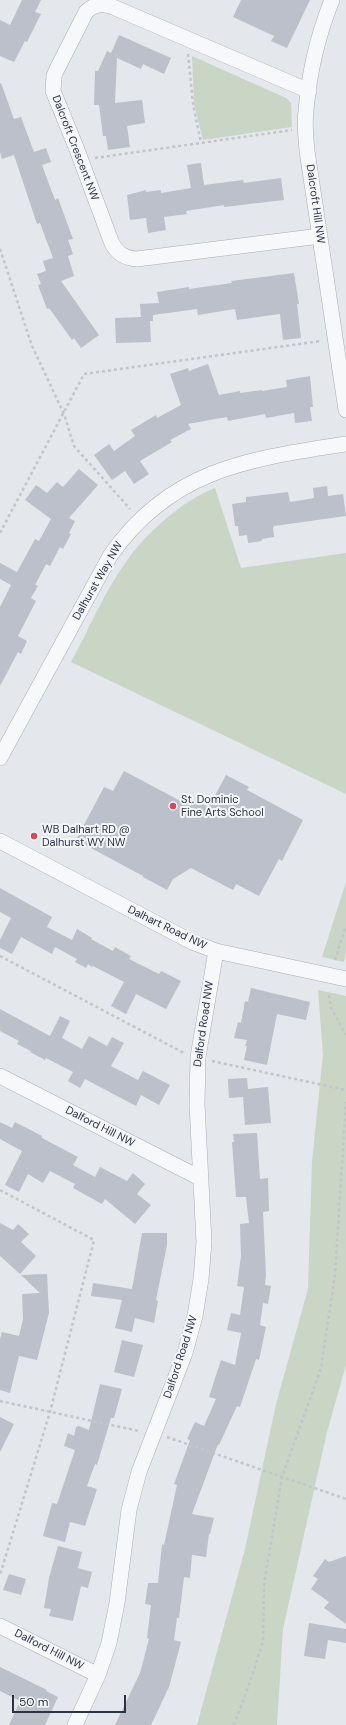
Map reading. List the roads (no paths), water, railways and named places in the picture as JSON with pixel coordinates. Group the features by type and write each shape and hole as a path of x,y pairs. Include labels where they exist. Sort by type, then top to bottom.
{"street":[{"name":"Dalcroft Hill NW","path":"332,0 322,26 309,92 306,112 306,128 307,151 346,410"},
{"name":"Dalcroft Crescent NW","path":"309,92 108,5 96,5 86,12 57,69 53,84 55,98 82,160 113,246 125,257 137,259 320,236"},
{"name":"Dalhurst Way NW","path":"0,758 110,556 129,530 148,511 180,489 208,475 232,466 346,444"},
{"name":"Dalhart Road NW","path":"0,841 171,931 216,952 346,979"},
{"name":"Dalford Road NW","path":"75,1725 98,1675 109,1643 117,1604 131,1502 139,1472 184,1353 195,1316 201,1278 204,1242 197,1104 198,1057 216,952"},
{"name":"Dalford Hill NW","path":"0,1076 200,1178"},
{"name":"Dalford Hill NW","path":"0,1626 98,1675"}],"place":[{"name":"St. Dominic Fine Arts School","path":"173,806"},
{"name":"WB Dalhart RD @ Dalhurst WY NW","path":"34,836"}]}
